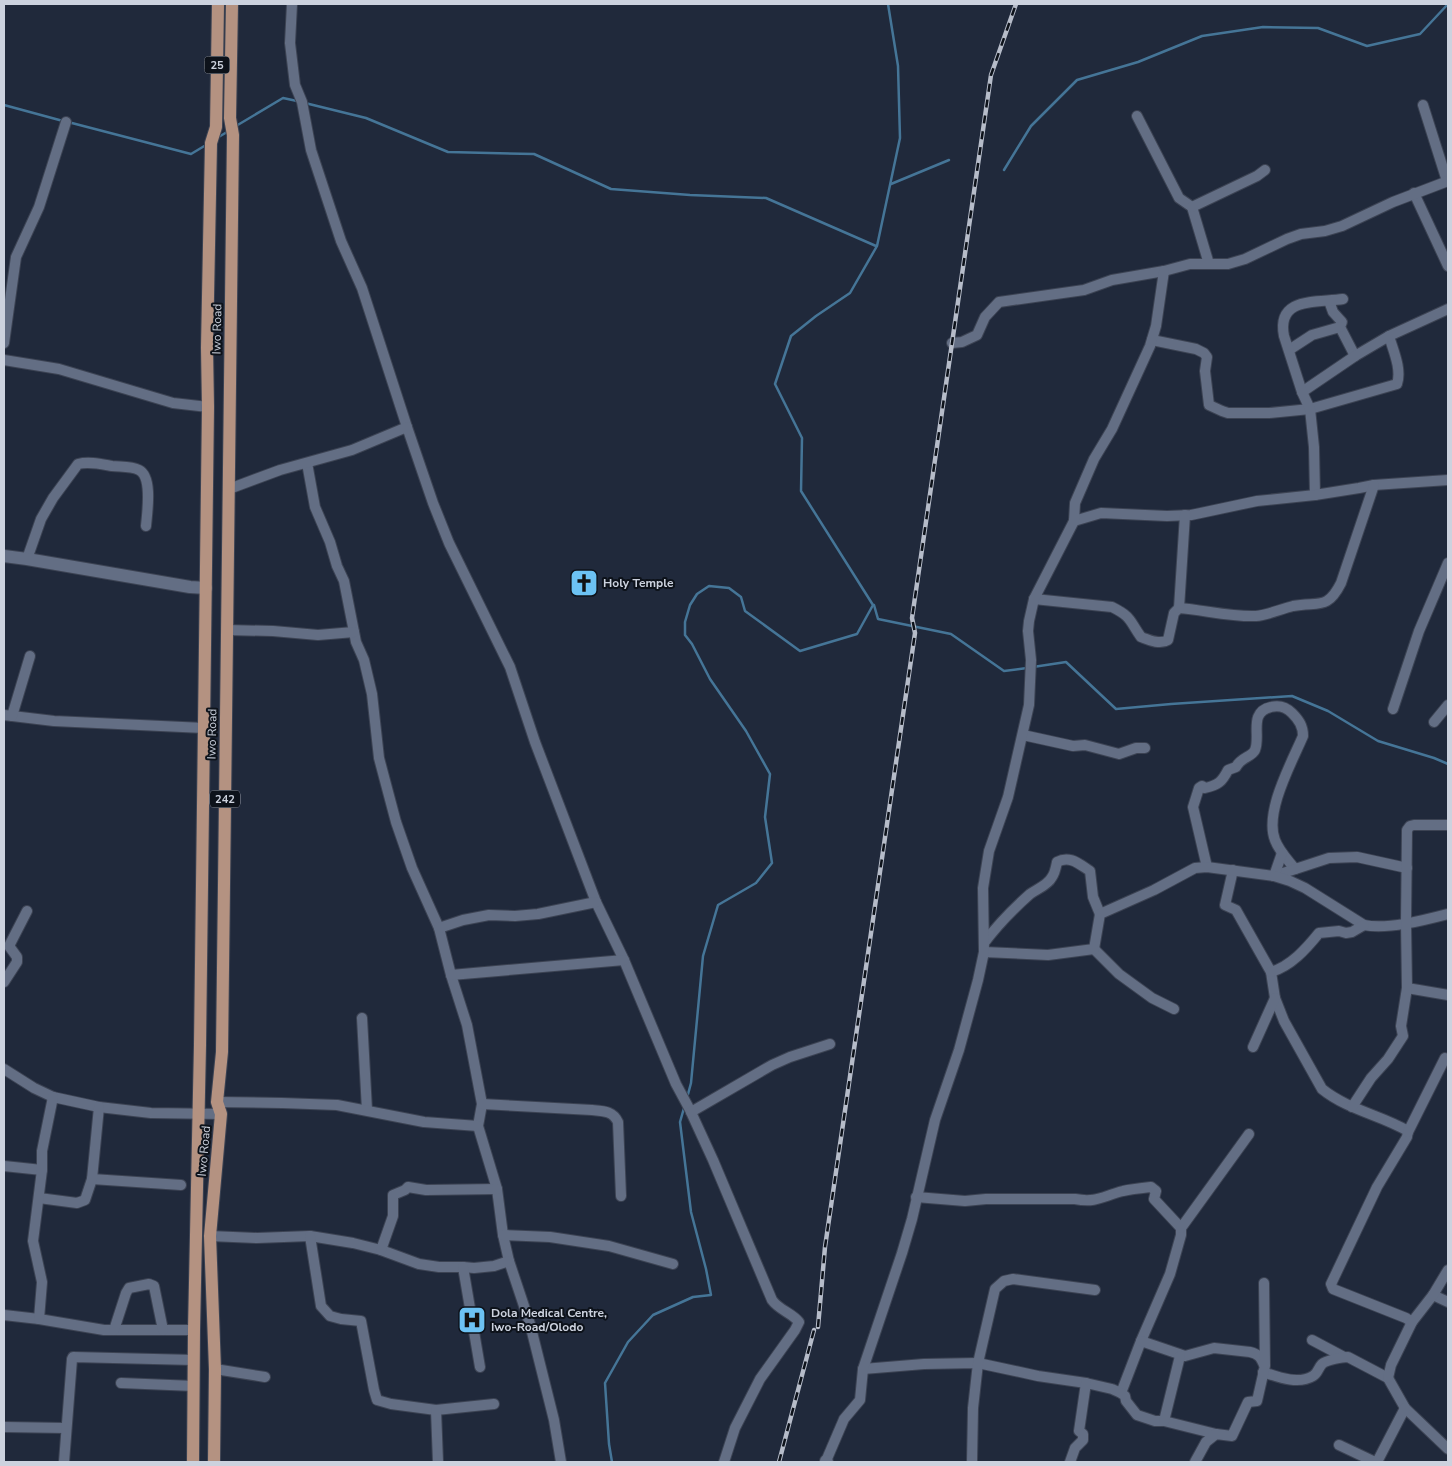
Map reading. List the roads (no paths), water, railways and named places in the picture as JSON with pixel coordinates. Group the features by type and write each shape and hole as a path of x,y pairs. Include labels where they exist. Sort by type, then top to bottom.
{"main road":[{"name":"Iwo Road","path":"193,1462 206,588 207,348 211,143 216,127 218,4"},
{"name":"Iwo Road","path":"214,1462 215,1369 210,1236 222,1052 233,135 230,118 232,4"}],"street":[{"path":"292,4 290,43 295,85 302,102 311,150 341,240 362,288 433,503 449,543 510,668 534,742 596,902 624,960 676,1084 691,1111 772,1300 777,1307 799,1322 796,1330 760,1380 735,1428 724,1462"},
{"path":"952,343 962,342 977,334 985,317 999,302 1084,290 1112,280 1164,271 1190,264 1228,264 1245,259 1301,234 1325,231 1342,226 1414,193 1448,181 1423,105"},
{"path":"1137,116 1179,198 1192,207 1209,264"},
{"path":"4,343 16,257 39,207 66,122"},
{"path":"1192,207 1257,176 1264,170"},
{"path":"1414,193 1448,266"},
{"path":"827,1462 844,1420 860,1400 863,1369 902,1254 935,1120 959,1050 984,948 983,888 988,851 1008,797 1029,705 1031,660 1028,626 1034,599 1074,521 1075,503 1094,459 1124,404 1152,340 1156,326 1164,271"},
{"path":"1315,495 1314,447 1310,409 1302,392 1282,326 1288,312 1298,305 1311,301 1329,302 1343,299"},
{"path":"1329,302 1332,312 1342,322 1340,327 1355,356"},
{"path":"1302,392 1355,356 1389,336 1448,309"},
{"path":"1289,350 1312,334 1340,327"},
{"path":"1152,340 1196,349 1204,353 1207,357 1205,371 1209,405 1228,413 1269,413 1310,409 1397,384 1399,378 1398,370 1389,336"},
{"path":"4,360 60,369 173,403 208,407"},
{"path":"229,489 280,470 352,450 407,427"},
{"path":"307,463 314,507 330,542 337,566 344,581 354,632 364,660 372,694 379,758 396,822 412,868 439,928 451,975 467,1025 482,1104 478,1126 497,1189 510,1262 530,1324 554,1420 561,1462"},
{"path":"28,558 41,519 53,498 78,464 131,468 142,472 146,478 148,496 146,526"},
{"path":"1074,521 1091,515 1101,514 1185,515 1257,502 1359,488 1374,484 1448,480"},
{"path":"1179,608 1256,616 1295,606 1320,604 1328,601 1334,596 1341,584 1374,484"},
{"path":"1034,599 1112,607 1131,619 1141,636 1165,642 1168,640 1174,613 1179,608 1185,515"},
{"path":"4,556 28,558 190,587 206,588"},
{"path":"1394,709 1419,631 1448,563"},
{"path":"227,630 273,631 318,636 354,632"},
{"path":"30,656 8,716 54,721 204,728"},
{"path":"1434,722 1448,704"},
{"path":"1207,867 1193,807 1199,788 1202,786 1205,788 1210,787 1222,782 1228,770 1236,767 1239,762 1253,754 1256,749 1256,722 1261,711 1268,707 1278,706 1287,709 1294,715 1301,723 1303,730 1303,736 1277,798 1273,814 1274,838 1282,853 1295,869"},
{"path":"1023,735 1073,746 1085,745 1119,754 1136,748 1145,748"},
{"path":"1352,1107 1403,1036 1401,1026 1407,988 1407,830 1410,826 1414,825 1448,825"},
{"path":"1274,876 1282,853"},
{"path":"1274,876 1329,858 1357,857 1406,868"},
{"path":"984,948 995,928 1006,916 1033,892 1051,880 1057,862 1066,859 1072,860 1090,871 1093,897 1100,914 1094,949"},
{"path":"1100,914 1154,890 1195,868 1207,867 1274,876 1305,888 1364,926 1406,923 1448,914"},
{"path":"1232,870 1225,906 1236,910 1271,972 1275,998 1284,1021 1322,1089 1352,1107 1408,1132"},
{"path":"439,928 463,920 480,917 538,914 596,902"},
{"path":"4,982 17,962 17,957 6,944 27,911"},
{"path":"1346,933 1352,918"},
{"path":"1271,972 1289,964 1319,933 1339,931 1346,933 1364,926"},
{"path":"984,948 1048,954 1094,949"},
{"path":"1094,949 1119,974 1152,998 1174,1009"},
{"path":"451,975 624,960"},
{"path":"1407,988 1448,995"},
{"path":"1253,1047 1275,998"},
{"path":"362,1018 367,1110"},
{"path":"691,1111 790,1056 830,1044"},
{"path":"1412,1322 1333,1289 1331,1284 1377,1187 1407,1137 1445,1058"},
{"path":"4,1069 34,1088 53,1097 99,1107 151,1114 199,1114 219,1108 282,1102 337,1105 424,1122 478,1126"},
{"path":"1361,1094 1368,1114"},
{"path":"39,1318 42,1282 33,1240 42,1170 42,1151 53,1097"},
{"path":"482,1104 598,1110 612,1114 618,1122 621,1196"},
{"path":"39,1198 77,1203 85,1200 92,1179 99,1107"},
{"path":"1121,1393 1170,1274 1181,1235 1181,1228 1249,1134"},
{"path":"4,1166 42,1170"},
{"path":"92,1179 181,1185"},
{"path":"381,1250 393,1216 393,1195 408,1187 426,1190 497,1189"},
{"path":"916,1197 965,1201 986,1199 1075,1199 1087,1201 1123,1191 1151,1187 1156,1191 1154,1199 1181,1228"},
{"path":"504,1235 550,1237 609,1246 674,1264"},
{"path":"210,1236 257,1238 310,1236 353,1243 426,1265 439,1267 474,1268 510,1262"},
{"path":"310,1236 321,1306 330,1316 341,1320 360,1321 377,1400 391,1404 436,1410 494,1404"},
{"path":"463,1267 480,1367"},
{"path":"1388,1378 1391,1365 1412,1322 1434,1295 1448,1270"},
{"path":"972,1462 973,1408 978,1363 995,1289 1004,1281 1013,1279 1096,1290"},
{"path":"114,1330 129,1288 149,1284 154,1286 163,1330"},
{"path":"863,1369 924,1364 978,1363 1112,1389 1124,1396 1137,1415 1216,1434 1232,1436 1248,1402 1257,1400 1264,1369 1264,1284"},
{"path":"1434,1295 1448,1302"},
{"path":"4,1315 39,1318 104,1330 194,1330"},
{"path":"1312,1340 1344,1357"},
{"path":"1141,1341 1180,1356 1214,1348 1256,1353 1260,1357 1264,1369 1284,1379 1306,1379 1318,1372 1323,1363 1348,1356 1388,1378 1405,1408 1448,1449"},
{"path":"1164,1421 1180,1356"},
{"path":"64,1462 73,1357 194,1360"},
{"path":"215,1369 265,1377"},
{"path":"121,1383 194,1386"},
{"path":"1070,1462 1075,1448 1083,1440 1083,1434 1079,1430 1086,1383"},
{"path":"1339,1445 1376,1462 1405,1408"},
{"path":"436,1410 438,1462"},
{"path":"4,1427 66,1428"},
{"path":"1200,1430 1206,1442"},
{"path":"1195,1462 1206,1442 1216,1434"}],"waterway":[{"path":"687,1098 691,1083 703,956 718,905 756,883 772,863 765,817 770,774 746,731 710,679 692,644 685,635 685,622 690,605 697,594 709,586 729,588 741,597 745,611 800,651 857,634 873,605 801,491 802,438 775,384 791,336 850,293 877,246 900,138 898,66 888,4"},
{"path":"1004,170 1031,126 1077,80 1138,62 1202,36 1263,27 1318,28 1367,46 1420,34 1448,4"},
{"path":"236,126 283,98 297,101"},
{"path":"305,103 366,118 448,152 534,154 611,189 766,198 876,246"},
{"path":"4,105 63,121"},
{"path":"68,122 191,154 206,145"},
{"path":"217,138 227,132"},
{"path":"891,184 949,160"},
{"path":"874,605 878,619 951,634 1004,671 1027,668"},
{"path":"1033,667 1066,662 1116,709 1292,696 1328,711 1378,741 1448,764"},
{"path":"612,1462 605,1383 628,1342 653,1315 693,1297 711,1295 691,1212 680,1122 684,1108"}],"railway":[{"path":"818,1327 825,1247 915,633 912,618 991,75 1016,4"},
{"path":"779,1462 814,1330"}],"place":[{"name":"Holy Temple","path":"584,583"},
{"name":"Dola Medical Centre, Iwo-Road/Olodo","path":"472,1320"}]}
